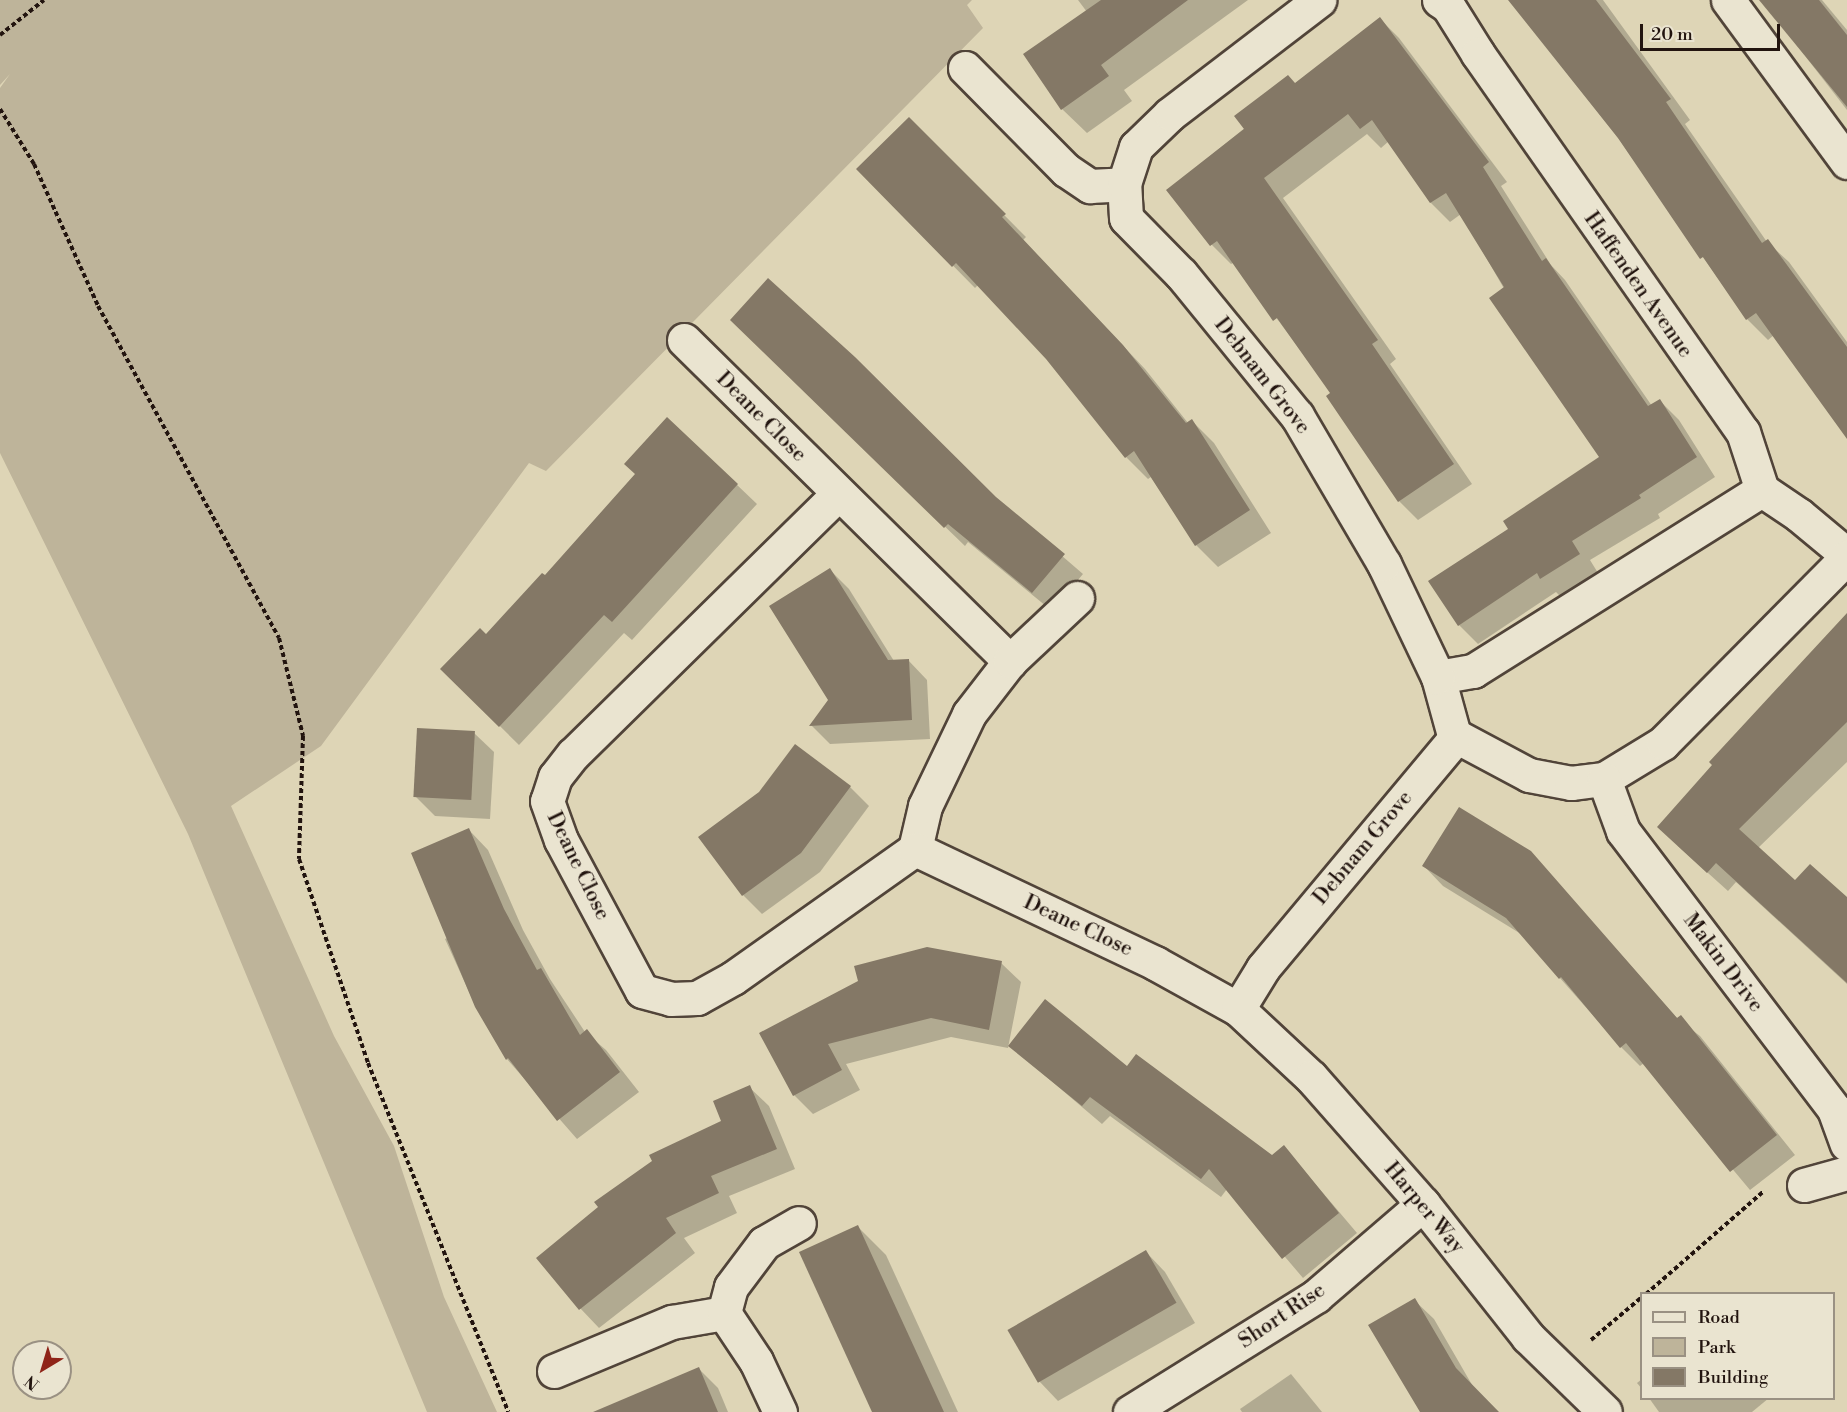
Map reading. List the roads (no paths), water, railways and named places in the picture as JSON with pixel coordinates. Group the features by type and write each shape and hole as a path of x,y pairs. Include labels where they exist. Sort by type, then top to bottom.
{"street":[{"name":"Debnam Grove","path":"1238,1009 1263,968 1452,742 1454,735 1438,677 1384,564 1297,416 1181,274 1126,218 1124,184 1136,147 1170,114 1319,0"},
{"name":"Haffenden Avenue","path":"1439,0 1448,6 1478,54 1743,432 1762,490"},
{"path":"1728,0 1847,162"},
{"path":"965,68 1066,170 1090,186 1124,184"},
{"name":"Deane Close","path":"684,340 1010,662"},
{"path":"1438,677 1473,671 1762,490 1800,515 1847,556 1663,743 1604,779 1571,783 1529,776 1454,735"},
{"name":"Deane Close","path":"838,494 573,754 555,777 548,801 561,840 642,991 671,999 697,998 733,978 915,849 1155,963 1238,1009"},
{"path":"915,849 925,806 969,714 1010,662 1077,598"},
{"name":"Makin Drive","path":"1604,779 1623,831 1834,1109 1847,1144"},
{"name":"Harper Way","path":"1238,1009 1311,1077 1423,1204 1528,1337 1561,1366 1605,1412"},
{"path":"1804,1185 1847,1173"},
{"name":"Short Rise","path":"1130,1412 1316,1296 1423,1204"},
{"path":"780,1412 756,1361 724,1313 731,1287 764,1243 799,1223"},
{"path":"554,1371 672,1322 724,1313"}]}
